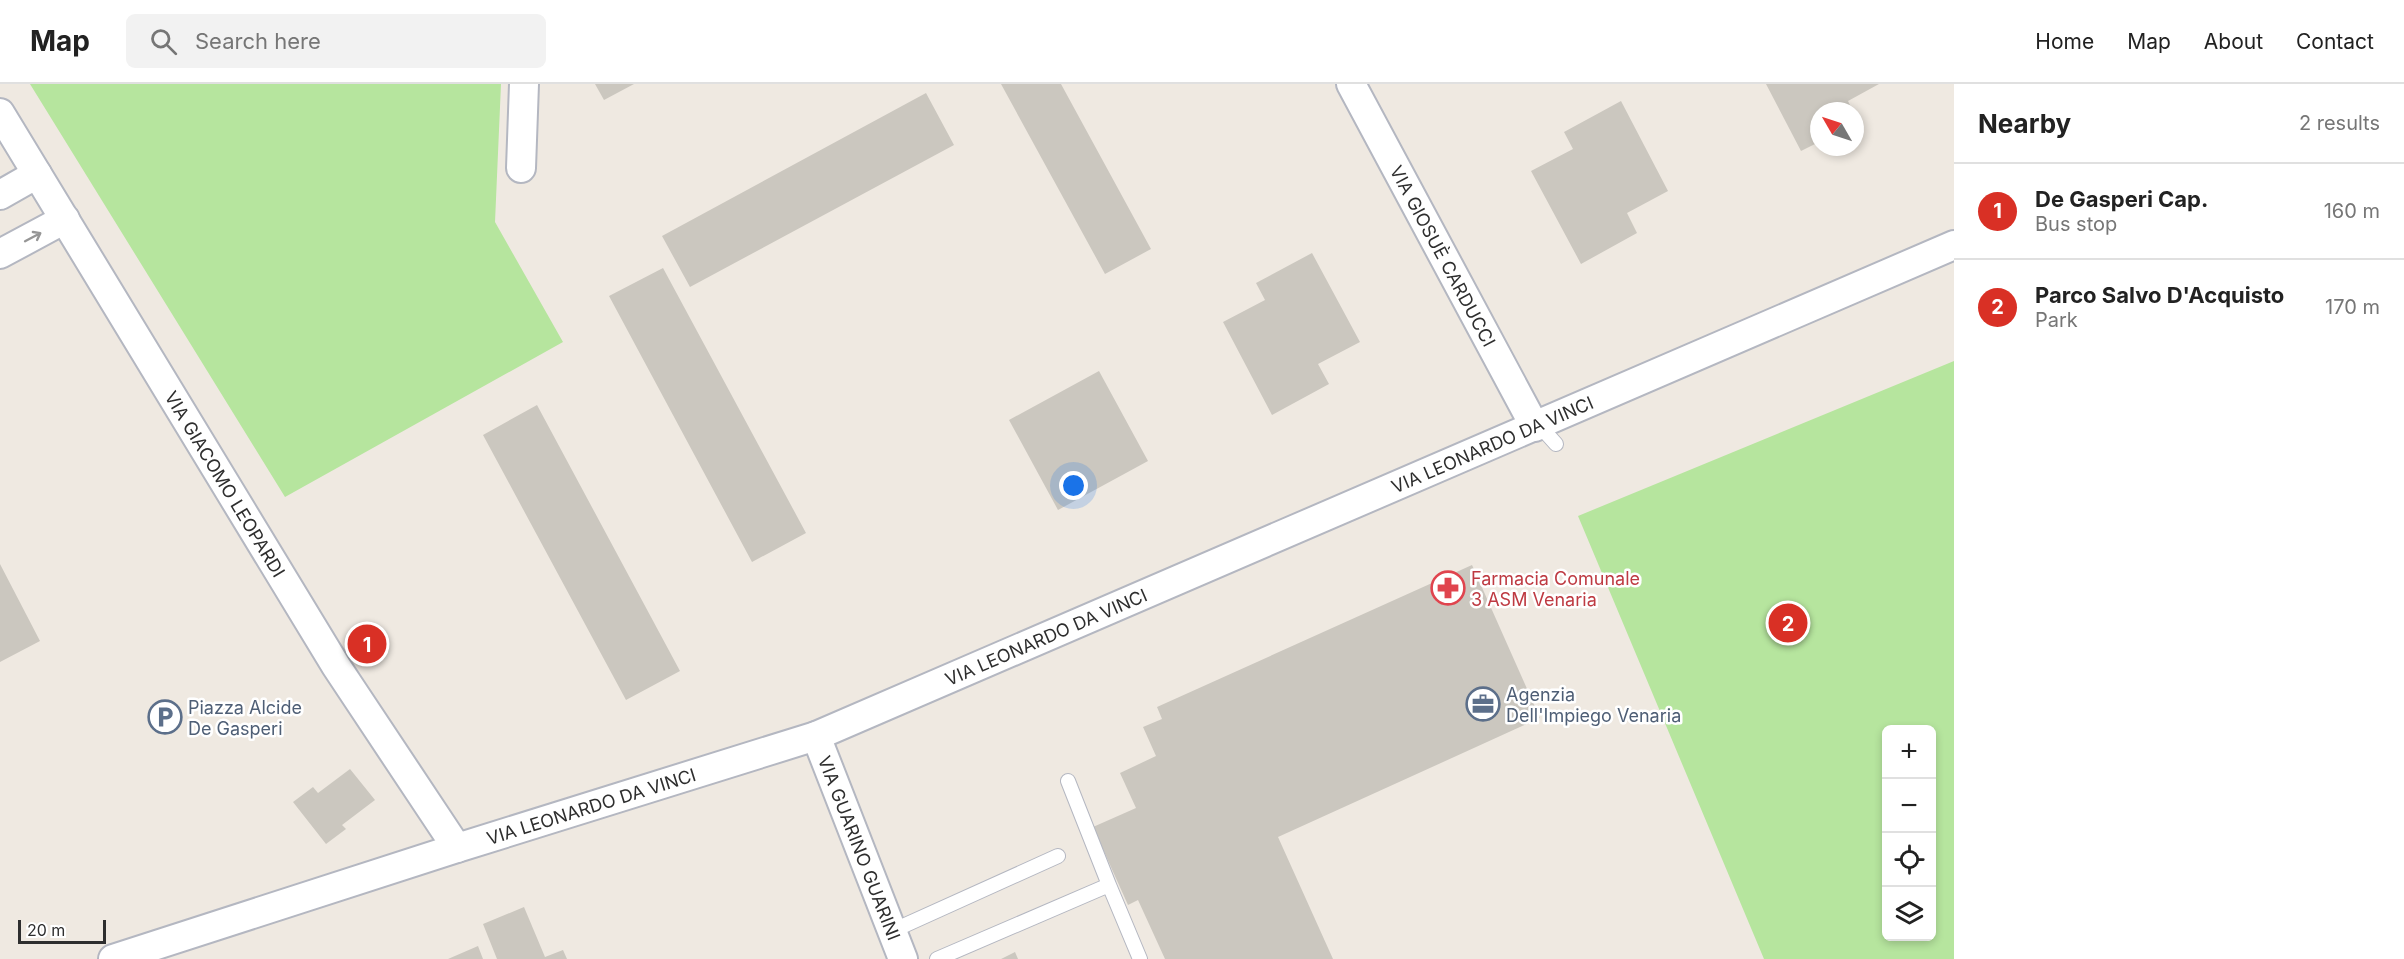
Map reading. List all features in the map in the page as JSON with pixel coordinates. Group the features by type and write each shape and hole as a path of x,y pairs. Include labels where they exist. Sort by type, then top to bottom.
{"street":[{"path":"521,168 524,84"},
{"name":"VIA GIOSUÈ CARDUCCI","path":"1351,84 1544,432"},
{"name":"VIA GIACOMO LEOPARDI","path":"0,113 336,666 457,848"},
{"path":"0,195 38,174"},
{"path":"0,254 65,219"},
{"name":"VIA LEONARDO DA VINCI","path":"113,959 816,736 1544,432 1951,253"},
{"name":"VIA GUARINO GUARINI","path":"816,736 903,959"}],"lane":[{"path":"1068,781 1140,959"},
{"path":"892,931 1058,856"},
{"path":"937,959 1109,885"}],"green space":[{"path":"30,84 501,84 495,222 563,342 285,497"},
{"path":"1954,361 1954,959 1764,959 1578,516"}],"building":[{"path":"595,84 634,84 604,100"},
{"path":"1001,84 1061,84 1151,249 1105,274"},
{"path":"1766,84 1879,84 1848,102 1810,102 1810,146 1801,151"},
{"path":"926,93 954,145 690,287 662,236"},
{"path":"1621,101 1668,191 1627,213 1637,233 1581,264 1531,171 1573,149 1564,132"},
{"path":"1312,253 1360,342 1318,364 1329,384 1272,415 1223,322 1265,300 1256,283"},
{"path":"663,268 806,533 752,562 609,296"},
{"path":"1099,371 1148,461 1058,510 1009,420"},
{"path":"537,405 680,671 626,700 483,435"},
{"path":"0,564 40,641 0,662"},
{"path":"1472,565 1540,718 1278,837 1333,959 1165,959 1138,900 1128,905 1093,827 1136,808 1120,773 1156,756 1143,727 1162,719 1157,707"},
{"path":"350,769 375,800 342,825 346,829 326,844 293,802 313,787 318,793"},
{"path":"524,907 545,957 563,950 567,959 497,959 483,924"},
{"path":"478,946 483,959 448,959"},
{"path":"1015,952 1018,959 1001,959"}],"place":[{"name":"Farmacia Comunale 3 ASM Venaria","path":"1448,588"},
{"name":"Parco Salvo D'Acquisto","path":"1788,623"},
{"name":"De Gasperi Cap.","path":"367,644"},
{"name":"Agenzia Dell'Impiego Venaria","path":"1483,704"},
{"name":"Piazza Alcide De Gasperi","path":"165,717"}]}
